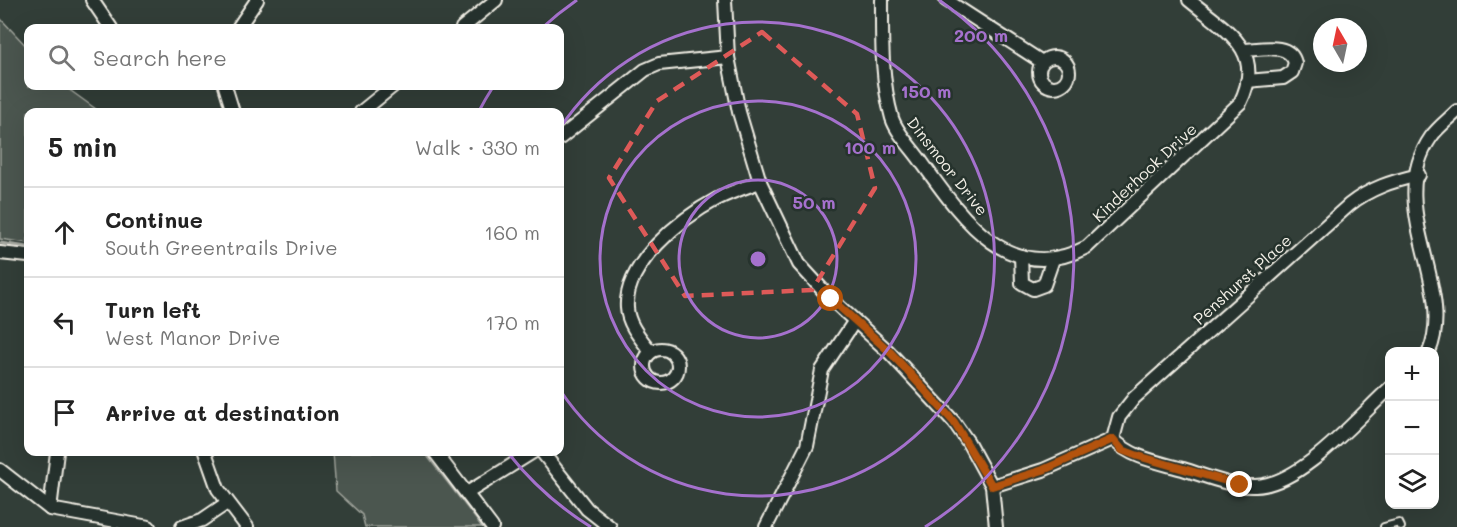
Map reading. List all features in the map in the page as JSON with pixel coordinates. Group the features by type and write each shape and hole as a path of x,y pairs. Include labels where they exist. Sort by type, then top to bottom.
{"street":[{"path":"92,0 108,24"},
{"path":"240,24 257,0"},
{"path":"467,24 496,0"},
{"path":"725,0 728,57 739,112 760,182 800,264 854,322 890,352 954,422 992,486 996,527"},
{"name":"Dinsmoor Drive","path":"882,0 881,62 893,122 944,193 984,239 1021,256 1047,260"},
{"path":"946,0 1042,62"},
{"path":"1189,0 1230,33 1245,50 1282,49 1291,54 1295,63 1292,72 1283,78 1247,81"},
{"name":"Kinderhook Drive","path":"1047,260 1087,247 1234,111 1245,94 1247,81 1245,50"},
{"path":"564,135 645,70 677,61 728,57"},
{"path":"226,90 232,108"},
{"path":"366,108 388,90"},
{"path":"1432,229 1422,204 1419,175 1423,153 1430,138 1457,111"},
{"name":"Penshurst Place","path":"1113,439 1119,417 1134,398 1349,205 1362,194 1384,184 1419,175"},
{"path":"651,352 633,327 627,308 630,286 636,270 648,253 692,215 717,198 760,182"},
{"path":"0,252 24,255"},
{"path":"1021,256 1022,283 1033,289 1044,285 1047,260"},
{"path":"766,527 807,446 822,370 854,322"},
{"path":"1434,347 1443,339 1449,328"},
{"path":"992,486 1043,470 1113,439 1122,450 1138,456 1222,480 1256,486 1299,472 1385,392"},
{"path":"50,509 57,456"},
{"path":"206,456 218,489 248,527"},
{"path":"438,456 492,527"},
{"path":"467,493 527,456"},
{"path":"545,456 587,510 610,527"},
{"path":"0,470 50,509 149,527"},
{"path":"182,527 202,520 227,503"}],"lane":[{"path":"1384,527 1399,523 1401,527"}],"highlighted area":[{"path":"762,32 857,114 875,188 812,290 685,296 609,178 657,101"}],"shaded area":[{"path":"0,18 24,44 24,90 70,90 94,108 24,108 24,242 0,239"},
{"path":"333,456 427,456 482,527 365,527 362,515 336,491"}],"waterway":[{"path":"0,243 24,246"}],"route":[{"path":"831,299 890,352 954,422 968,442 992,486 1043,470 1094,445 1113,439 1122,450 1138,456 1240,485"}]}
